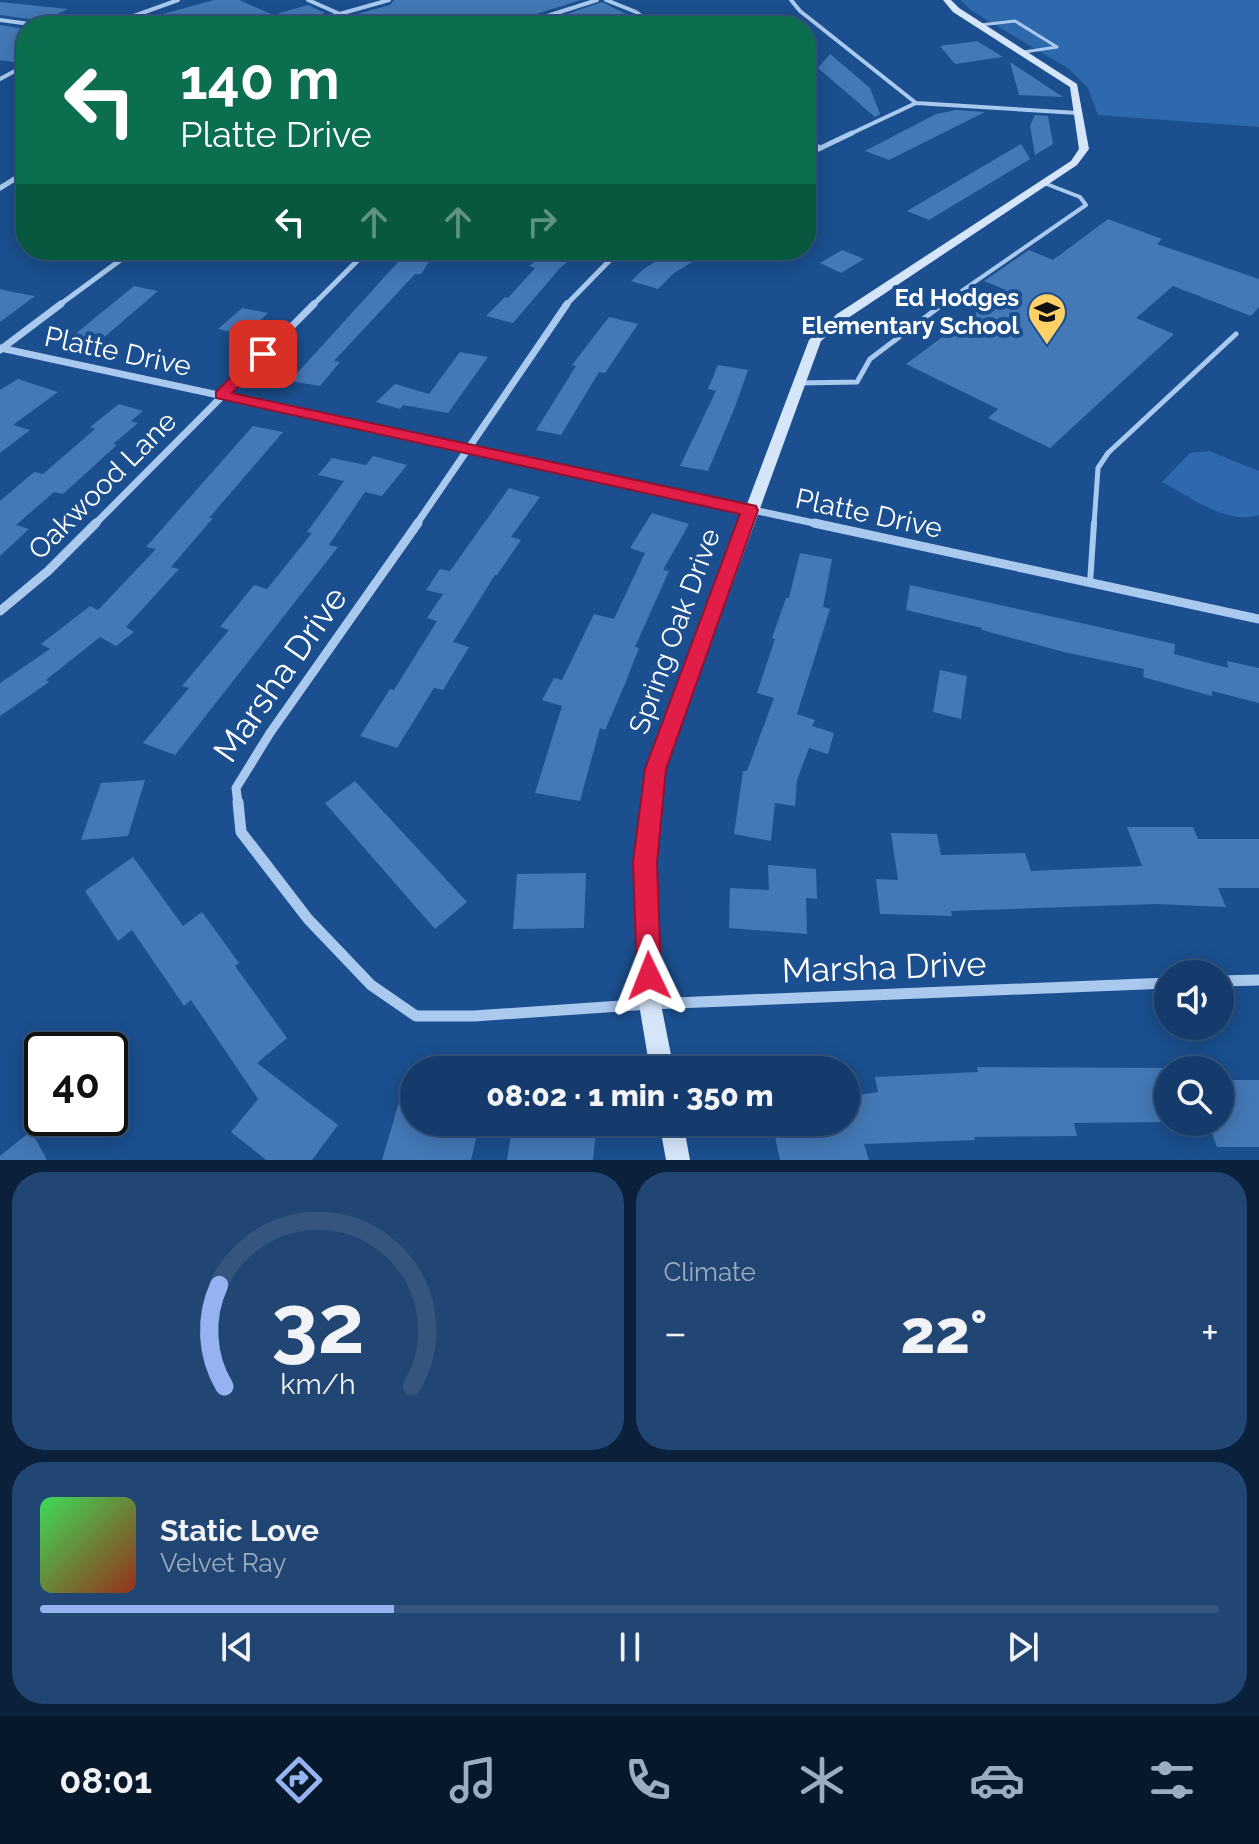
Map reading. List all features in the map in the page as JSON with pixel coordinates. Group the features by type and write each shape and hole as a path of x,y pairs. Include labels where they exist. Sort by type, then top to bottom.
{"street":[{"path":"134,16 178,0"},
{"path":"308,0 345,16"},
{"path":"329,16 389,0"},
{"path":"547,16 597,0"},
{"path":"606,0 641,16"},
{"path":"791,0 806,16"},
{"name":"Spring Oak Drive","path":"659,1056 650,1004 645,862 656,769 815,340 841,317 1074,163 1084,149 1074,86 947,0"},
{"path":"816,24 916,103"},
{"path":"816,150 916,103 1078,113"},
{"path":"816,146 821,148"},
{"path":"1,349 121,260"},
{"name":"Oakwood Lane","path":"0,611 48,571 358,260"},
{"name":"Marsha Drive","path":"610,260 573,295 270,733 236,788 241,832 308,919 371,985 416,1016 474,1016 650,1004 1154,984"},
{"name":"Platte Drive","path":"1,349 1259,619"},
{"path":"1234,981 1259,980"},
{"path":"674,1136 678,1160"}],"lane":[{"path":"980,25 1015,21 1057,47 1024,52"},
{"path":"799,383 857,382 870,359 909,328 1086,205 1080,197 1044,183"},
{"path":"1090,583 1098,468 1108,453 1236,334"}],"shaded area":[{"path":"960,0 1259,0 1259,127 1098,115 1088,88 1069,69 972,11"},
{"path":"1209,451 1259,471 1259,515 1247,517 1222,513 1162,482 1190,453"}],"building":[{"path":"214,0 239,0 273,15 308,5 325,13 314,16 156,16"},
{"path":"394,0 581,0 530,16 354,15 390,5"},
{"path":"0,2 68,9 54,16 0,15"},
{"path":"602,2 626,14 620,16 561,16"},
{"path":"0,25 16,27 16,63 0,60"},
{"path":"977,41 1003,57 955,64 940,46"},
{"path":"830,54 870,88 880,114 875,117 818,68"},
{"path":"1010,62 1063,97 1019,95"},
{"path":"956,110 985,112 889,160 865,151 936,114"},
{"path":"1035,115 1048,116 1053,144 1035,155 1030,126"},
{"path":"1021,144 1030,159 929,220 907,211"},
{"path":"1108,219 1162,239 1157,244 1259,279 1259,307 1251,316 1173,286 1136,318 1174,334 1050,448 988,418 998,409 906,364 1006,290 984,281 1029,250 1053,260"},
{"path":"842,250 864,259 841,273 820,263"},
{"path":"400,260 430,260 421,274 415,274 334,361 340,362 320,386 290,381"},
{"path":"537,260 570,260 513,323 486,316 505,297 508,298 535,268 529,266"},
{"path":"658,260 695,260 674,273 658,289 631,281"},
{"path":"134,286 158,291 102,339 74,335"},
{"path":"0,289 13,292 35,296 0,322"},
{"path":"242,308 268,313 245,335 218,329"},
{"path":"609,317 638,324 605,373 599,372 561,435 536,430 576,366 572,365"},
{"path":"460,352 488,357 448,413 403,405 400,409 376,402 395,384 429,394"},
{"path":"718,365 748,370 735,407 708,471 680,466 716,391 708,389"},
{"path":"18,379 58,392 13,425 30,430 0,453 0,390"},
{"path":"119,404 143,411 131,421 138,423 63,494 54,492 16,525 29,529 0,556 0,501 34,472 43,474 95,429 90,427"},
{"path":"253,426 283,432 171,567 179,569 126,627 134,632 116,646 100,637 46,680 49,682 0,716 0,683 50,649 41,644 90,606 98,610 156,549 146,547"},
{"path":"373,456 407,465 382,496 365,492 329,545 338,547 175,755 143,743 189,688 182,686 229,630 220,627 254,585 267,589 312,533 307,532 344,481 318,475 332,458 366,465"},
{"path":"509,488 540,497 511,537 521,540 453,642 469,647 443,690 434,688 397,748 360,736 390,689 394,690 437,621 427,618 443,594 426,590 440,569 450,571"},
{"path":"652,513 689,524 663,570 669,571 635,647 639,648 625,684 605,730 600,728 580,801 535,793 562,706 542,700 554,678 562,680 594,614 614,619 645,553 630,548"},
{"path":"800,553 832,559 823,607 830,609 797,714 815,720 812,726 834,733 828,754 809,748 797,780 795,806 775,803 771,841 734,834 743,771 747,771 774,698 757,693 775,639 772,638 786,598 789,598"},
{"path":"910,585 1175,644 1174,654 1228,668 1227,661 1259,668 1259,703 1212,691 1212,696 1143,677 1144,669 1064,652 906,610"},
{"path":"940,670 967,676 961,719 933,712"},
{"path":"145,780 128,836 81,840 101,783"},
{"path":"355,781 467,902 435,929 325,803"},
{"path":"1127,827 1193,827 1198,839 1259,839 1259,888 1218,888 1226,907 1156,904 951,911 952,916 880,914 876,879 898,880 891,833 937,834 941,855 1025,853 1031,871 1142,866"},
{"path":"133,857 183,926 202,912 239,963 235,966 287,1038 257,1063 338,1125 312,1160 266,1160 231,1132 258,1099 191,1000 184,1006 132,930 118,941 85,891"},
{"path":"768,865 816,869 817,899 806,898 807,934 729,928 730,888 769,890"},
{"path":"586,873 584,928 513,929 517,874"},
{"path":"977,1067 1154,1068 1154,1122 1074,1123 1077,1136 974,1137 975,1140 864,1144 869,1160 780,1160 775,1136 860,1136 860,1095 878,1092 875,1077 978,1072"},
{"path":"1234,1080 1259,1080 1259,1147 1217,1147 1213,1136 1234,1136"},
{"path":"400,1099 400,1136 477,1136 471,1160 382,1160"},
{"path":"25,1136 34,1136 47,1160 0,1160 0,1156"},
{"path":"511,1136 596,1136 593,1160 507,1160"}],"place":[{"name":"Ed Hodges Elementary School","path":"1047,346"}],"route":[{"path":"263,354 221,395 750,510 656,769 645,862 649,976"}]}
